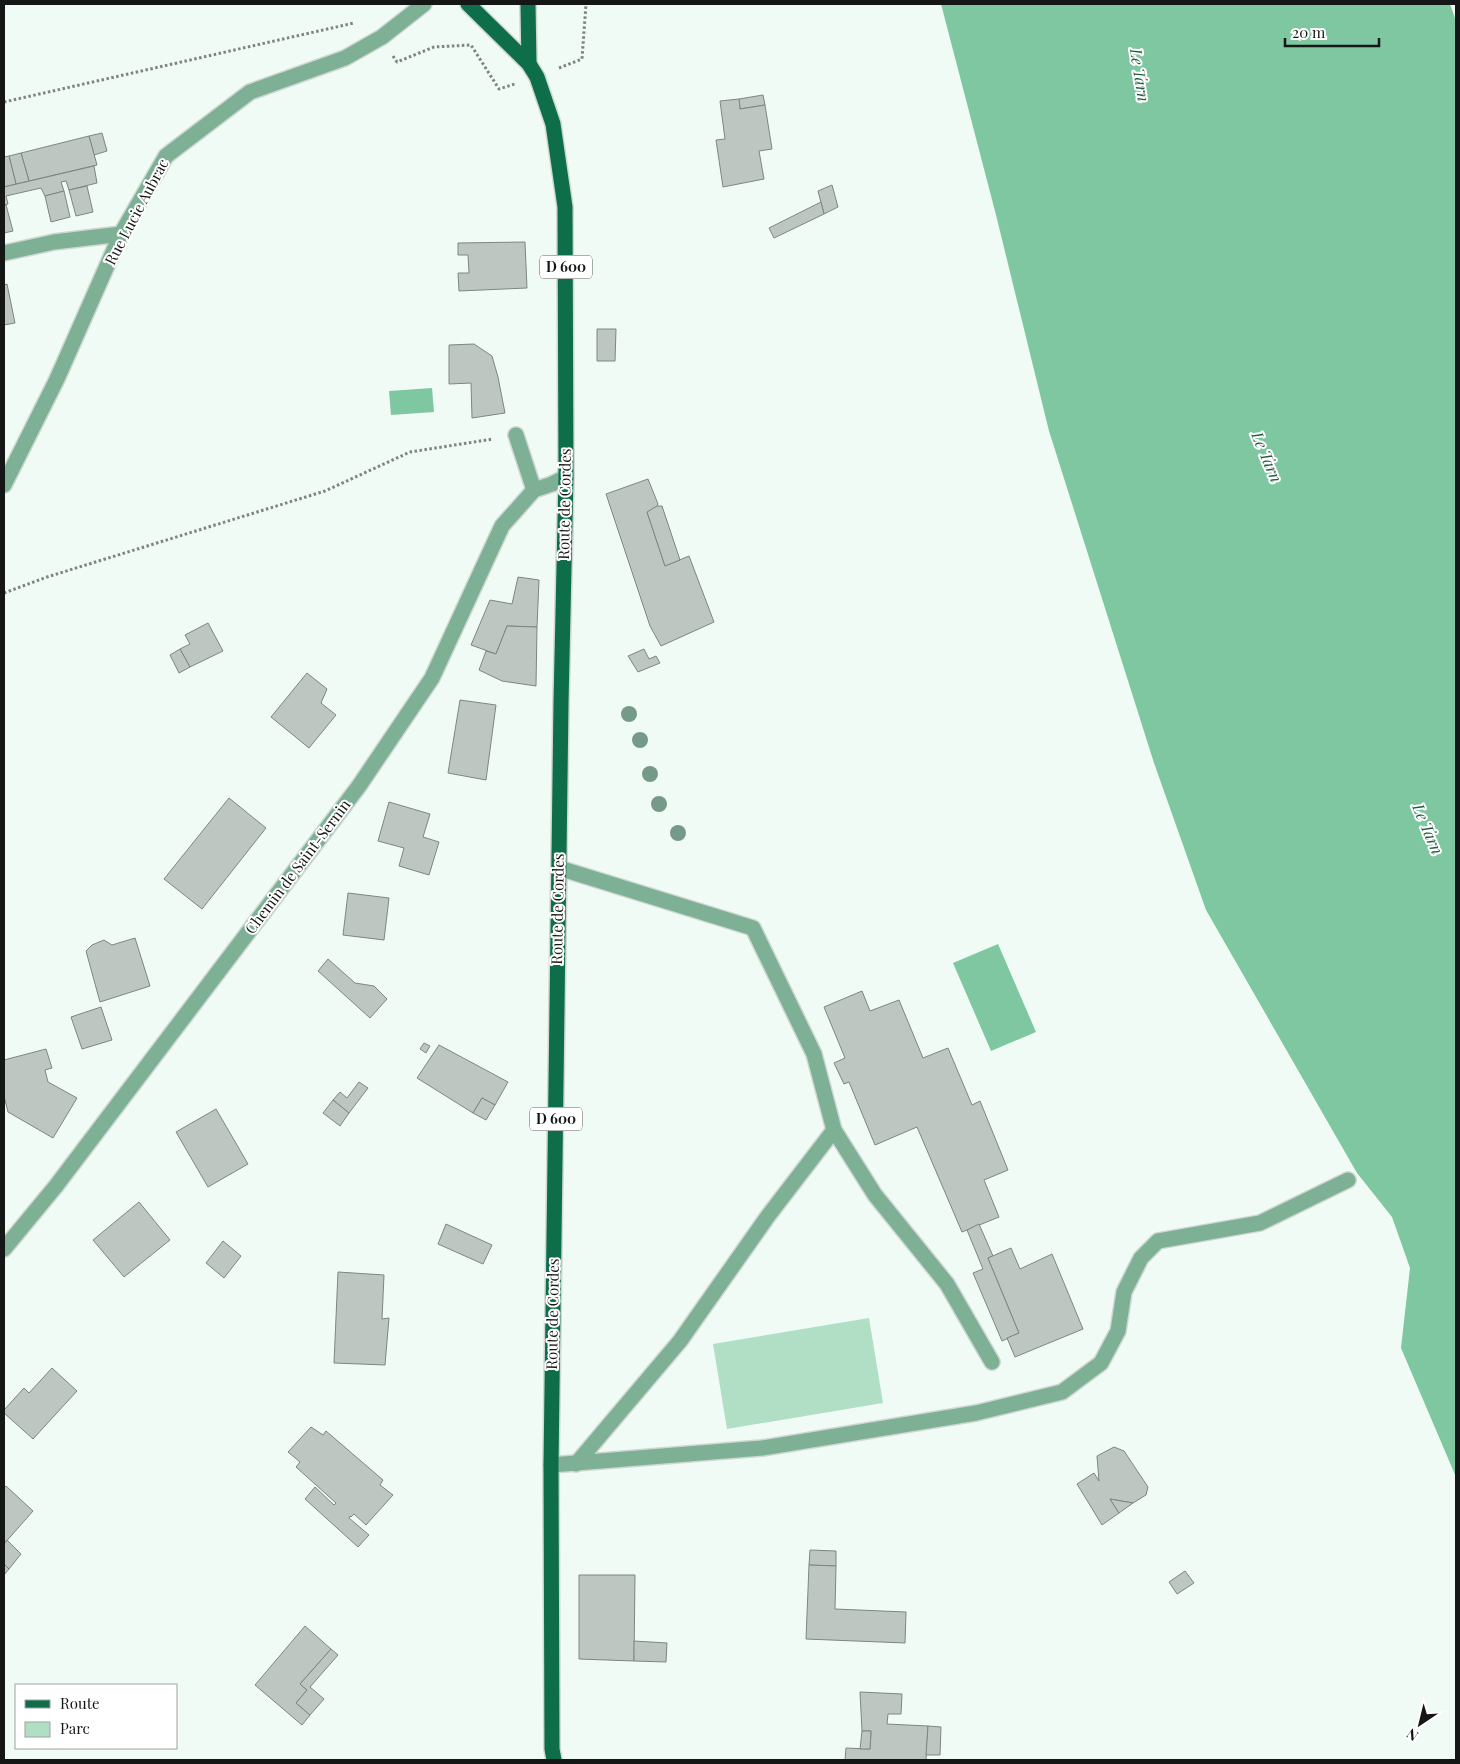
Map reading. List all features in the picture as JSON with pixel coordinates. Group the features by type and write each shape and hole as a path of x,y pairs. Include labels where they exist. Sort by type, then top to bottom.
{"main road":[{"name":"Route de Cordes","path":"468,4 529,64 537,76 554,124 565,207 566,477 560,704 551,1465 552,1749 554,1760"},
{"name":"Route de Cordes","path":"528,4 529,64"}],"street":[{"name":"Rue Lucie Aubrac","path":"4,486 57,378 122,234 166,156 250,92 345,58 382,37 424,4"},
{"path":"4,253 54,242 122,234"},
{"path":"516,435 534,490"},
{"name":"Chemin de Saint-Sernin","path":"4,1249 56,1186 359,786 432,678 502,526 534,490 566,477"},
{"path":"559,868 753,928 814,1054 834,1130 875,1194 946,1284 992,1362"},
{"path":"576,1464 680,1341 768,1216 834,1130"},
{"path":"551,1465 762,1448 976,1413 1062,1392 1101,1363 1118,1331 1124,1292 1141,1258 1158,1241 1260,1223 1348,1180"}],"path":[{"path":"4,102 362,22"},
{"path":"4,592 325,491 410,452 516,435"}],"green space":[{"path":"869,1318 883,1403 727,1429 713,1344"}],"shaded area":[{"path":"941,4 1450,4 1456,21 1456,1477 1401,1348 1410,1268 1392,1217 1357,1173 1206,910 1154,763 1049,431 996,215"},
{"path":"432,388 434,412 391,415 389,391"},
{"path":"998,944 1036,1032 991,1051 953,963"}],"building":[{"path":"763,95 765,105 740,109 739,99"},
{"path":"739,99 740,109 765,105 772,149 759,151 764,179 723,187 716,140 725,139 720,101"},
{"path":"102,133 107,151 94,155 89,136"},
{"path":"89,136 97,165 29,181 21,153"},
{"path":"21,153 29,181 16,184 9,156"},
{"path":"9,156 16,184 4,187 4,157"},
{"path":"94,166 97,183 69,190 66,181 61,182 64,191 45,196 41,188 6,196 8,204 4,205 4,187"},
{"path":"832,185 838,207 824,214 818,191"},
{"path":"87,186 93,212 76,216 69,190"},
{"path":"64,191 70,217 51,222 45,196"},
{"path":"821,202 824,214 774,238 769,228"},
{"path":"4,205 6,205 13,231 4,233"},
{"path":"525,242 527,288 459,291 458,273 469,273 468,255 458,255 458,243"},
{"path":"7,284 15,323 4,325 4,285"},
{"path":"597,329 616,329 615,361 597,361"},
{"path":"474,344 492,356 505,413 472,418 471,383 449,384 449,345"},
{"path":"648,479 658,504 656,508 647,512 665,566 689,556 714,622 661,646 650,626 606,494"},
{"path":"657,506 662,506 680,560 665,566 647,512"},
{"path":"518,577 539,580 537,627 507,626 496,654 471,645 490,600 512,604"},
{"path":"208,623 223,651 190,667 180,649 190,644 185,635"},
{"path":"507,626 537,627 536,686 502,681 479,670 486,651 496,654"},
{"path":"180,649 190,667 179,673 170,655"},
{"path":"644,649 649,659 656,656 660,663 638,672 628,656"},
{"path":"307,673 327,689 321,703 336,715 309,748 271,717"},
{"path":"460,700 496,705 486,780 448,773"},
{"path":"229,798 266,828 202,909 164,879"},
{"path":"389,802 430,814 423,837 439,842 429,875 399,866 404,848 378,841"},
{"path":"348,893 389,898 384,940 343,935"},
{"path":"135,938 150,986 100,1002 86,951 92,945 104,940 112,945"},
{"path":"328,959 355,983 374,986 387,999 370,1018 318,971"},
{"path":"862,991 870,1011 899,1000 923,1058 948,1048 972,1105 980,1101 1008,1170 984,1180 999,1217 962,1232 917,1127 875,1145 849,1082 844,1084 834,1063 845,1058 824,1007"},
{"path":"101,1007 112,1040 82,1049 71,1017"},
{"path":"424,1043 430,1046 426,1053 420,1049"},
{"path":"439,1045 508,1082 495,1105 482,1098 473,1113 417,1078"},
{"path":"46,1049 52,1068 45,1070 48,1082 77,1098 53,1138 8,1112 4,1096 4,1060"},
{"path":"359,1082 368,1088 349,1113 333,1100 340,1092 347,1098"},
{"path":"482,1098 495,1105 486,1120 473,1113"},
{"path":"333,1100 349,1113 340,1126 323,1113"},
{"path":"216,1109 248,1164 208,1187 176,1132"},
{"path":"139,1202 170,1240 124,1277 93,1240"},
{"path":"446,1224 492,1245 483,1264 438,1244"},
{"path":"979,1224 993,1256 988,1258 1019,1333 1002,1341 973,1273 983,1269 967,1230"},
{"path":"223,1241 241,1256 224,1278 206,1263"},
{"path":"1011,1248 1020,1269 1052,1254 1083,1329 1015,1357 1007,1338 1019,1333 988,1258"},
{"path":"338,1272 384,1275 382,1319 389,1318 385,1365 334,1363"},
{"path":"52,1368 77,1391 33,1439 4,1413 4,1410 24,1388 29,1393"},
{"path":"311,1427 323,1435 326,1431 383,1480 380,1485 393,1495 366,1525 354,1514 350,1516 349,1518 369,1535 358,1547 305,1499 315,1487 334,1505 336,1503 296,1467 300,1462 288,1452"},
{"path":"1114,1447 1124,1451 1148,1487 1146,1495 1133,1503 1110,1499 1119,1513 1102,1525 1077,1484 1094,1473 1099,1481 1097,1456"},
{"path":"6,1486 33,1511 4,1544 4,1488"},
{"path":"1110,1499 1133,1503 1119,1513"},
{"path":"7,1540 21,1554 9,1569 4,1564 4,1544"},
{"path":"810,1550 836,1551 836,1566 809,1565"},
{"path":"4,1564 9,1569 4,1575"},
{"path":"809,1565 836,1566 835,1609 906,1612 905,1643 806,1639"},
{"path":"1185,1571 1194,1583 1177,1594 1169,1582"},
{"path":"579,1575 635,1575 634,1661 579,1659"},
{"path":"305,1626 331,1649 300,1684 307,1690 296,1703 310,1715 302,1725 255,1685"},
{"path":"634,1641 667,1643 666,1662 634,1661"},
{"path":"331,1649 338,1655 310,1687 324,1699 310,1715 296,1703 307,1690 300,1684"},
{"path":"860,1692 902,1694 901,1714 888,1714 887,1724 928,1726 926,1760 845,1760 846,1748 870,1749 871,1731 862,1731"},
{"path":"928,1726 941,1727 940,1755 926,1755"},
{"path":"862,1731 871,1731 870,1749 860,1749"}],"water label":[{"name":"Le Tarn","path":"1140,75"},
{"name":"Le Tarn","path":"1267,457"},
{"name":"Le Tarn","path":"1428,829"}]}
